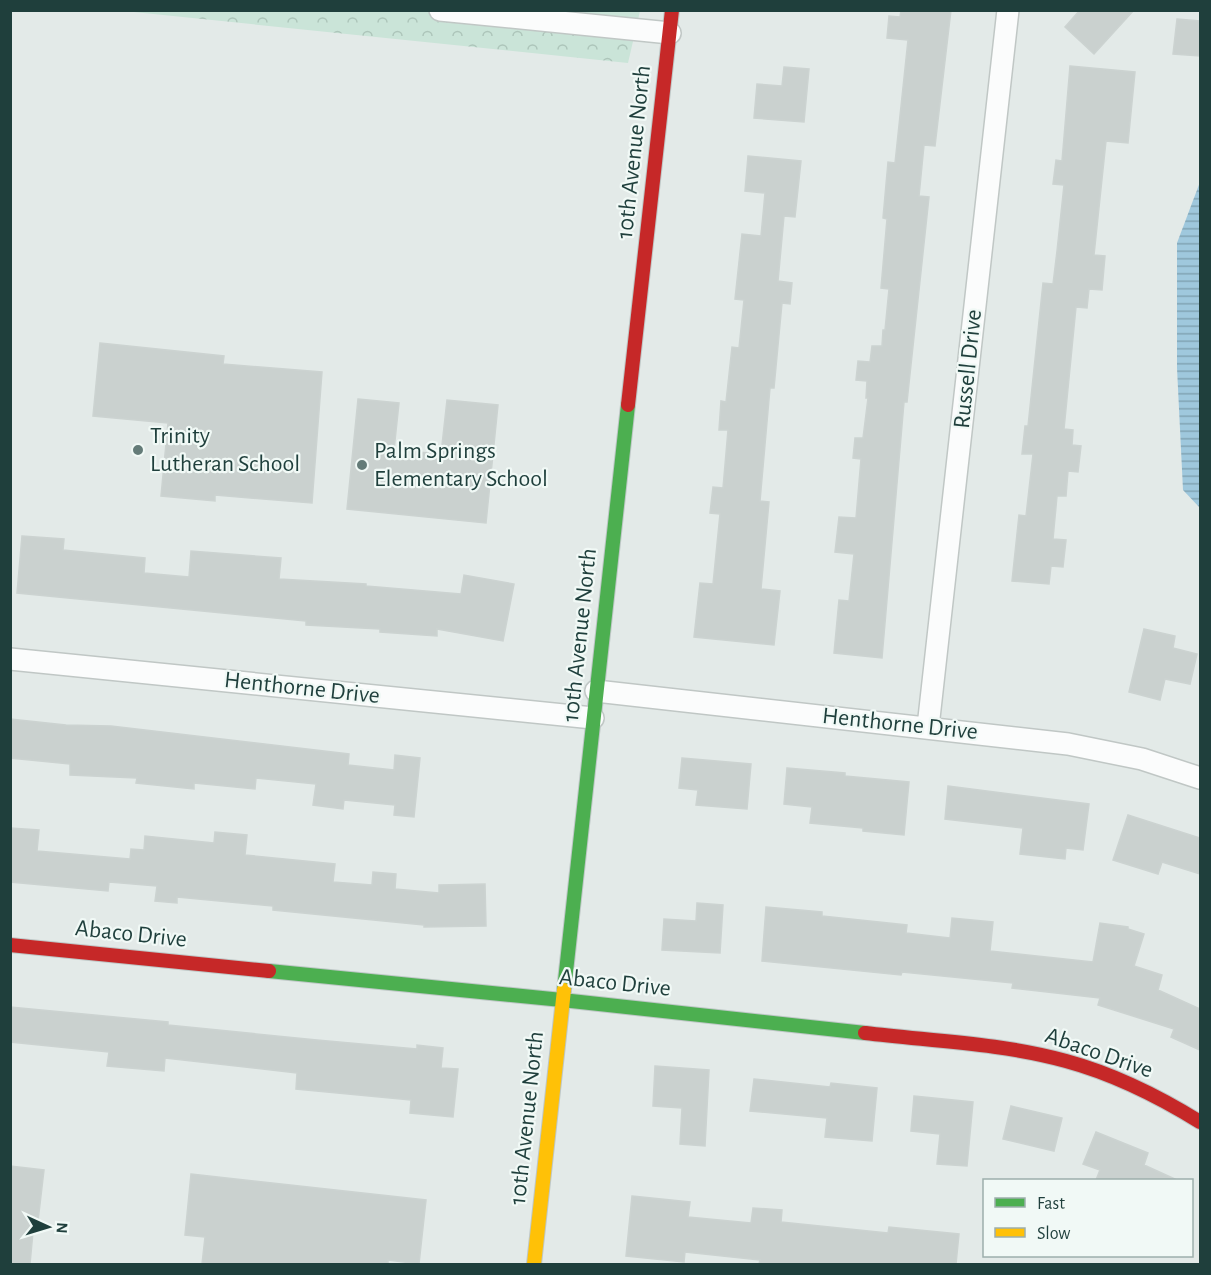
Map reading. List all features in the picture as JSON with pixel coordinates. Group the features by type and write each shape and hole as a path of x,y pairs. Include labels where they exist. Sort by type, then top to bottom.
{"street":[{"path":"440,10 670,33"},
{"name":"10th Avenue North","path":"534,1264 672,10"},
{"name":"Russell Drive","path":"928,727 1008,10"},
{"name":"Henthorne Drive","path":"10,659 593,718"},
{"name":"Henthorne Drive","path":"596,691 1068,744 1142,759 1200,778"},
{"name":"Abaco Drive","path":"10,945 562,1000 1015,1050 1072,1063 1127,1082 1179,1108 1200,1122"}],"green space":[{"path":"124,11 640,11 628,63"}],"water":[{"path":"1200,182 1200,508 1183,490 1177,368 1177,243"}],"building":[{"path":"901,10 951,10 935,146 924,145 919,196 929,197 907,402 904,402 882,658 834,653 839,600 849,601 854,554 835,552 839,517 856,518 861,459 853,458 855,438 863,438 868,398 866,398 867,381 856,380 858,361 870,362 872,346 882,346 883,330 885,330 889,289 881,288 887,219 883,218 888,162 895,163 908,40 887,38 889,16 900,17"},
{"path":"1080,10 1134,10 1094,54 1065,27"},
{"path":"1177,19 1200,21 1200,56 1173,54"},
{"path":"1070,66 1135,72 1128,143 1106,141 1094,255 1105,256 1102,290 1089,289 1087,308 1076,307 1064,429 1073,430 1072,445 1081,446 1078,472 1068,471 1066,496 1057,496 1053,539 1066,540 1063,567 1051,566 1049,584 1012,581 1019,515 1026,516 1033,454 1022,454 1025,426 1028,426 1043,283 1053,284 1057,251 1064,185 1053,184 1056,160 1062,161"},
{"path":"784,67 809,69 804,122 754,118 757,84 782,86"},
{"path":"748,156 801,161 795,217 784,216 778,281 792,283 790,304 782,303 774,388 770,388 760,501 769,502 761,589 780,591 774,645 694,637 700,583 713,584 720,514 710,513 713,487 723,488 728,430 719,430 721,401 726,402 732,347 739,348 744,300 735,299 742,234 761,236 765,193 745,191"},
{"path":"100,343 224,356 223,364 322,372 312,503 215,495 215,501 161,496 168,423 93,416"},
{"path":"358,399 399,403 394,450 441,454 447,400 498,405 486,523 347,509"},
{"path":"22,536 64,539 63,550 145,558 144,573 189,577 191,551 281,558 279,579 366,584 366,586 461,594 464,575 514,584 503,641 437,629 437,636 380,632 380,629 306,625 306,621 17,593"},
{"path":"1144,629 1175,636 1173,648 1197,654 1190,684 1165,679 1160,700 1129,692"},
{"path":"10,719 66,725 111,726 349,754 348,765 394,770 395,755 420,758 414,817 394,815 395,805 344,800 343,809 313,805 316,784 256,778 255,789 194,783 194,789 136,783 137,778 70,775 70,764 10,758"},
{"path":"682,758 751,764 747,809 696,805 698,790 679,788"},
{"path":"787,768 909,782 904,835 810,823 812,807 784,804"},
{"path":"948,786 1089,804 1083,850 1066,848 1065,859 1020,854 1023,828 945,819"},
{"path":"1128,815 1200,838 1200,874 1162,862 1158,874 1113,860"},
{"path":"10,828 39,830 37,851 130,859 131,849 144,850 145,836 214,843 215,832 247,835 245,855 335,864 333,882 372,885 373,872 396,874 395,889 439,893 439,885 485,884 486,926 424,927 424,925 273,910 273,906 177,897 177,903 155,901 157,886 109,882 108,891 10,882"},
{"path":"697,903 723,905 720,953 662,950 664,919 696,921"},
{"path":"766,907 822,912 822,916 907,925 906,933 950,938 952,918 993,922 990,951 1093,962 1100,923 1128,927 1128,929 1144,934 1134,966 1162,975 1158,990 1200,1009 1200,1050 1171,1037 1174,1029 1098,1005 1100,998 1012,988 1013,983 902,972 901,975 762,961"},
{"path":"10,1007 168,1022 168,1025 317,1040 417,1049 417,1045 443,1048 441,1068 458,1069 453,1117 410,1113 411,1100 296,1089 297,1073 165,1058 164,1071 107,1066 109,1052 10,1042"},
{"path":"655,1066 709,1070 705,1146 680,1144 682,1108 653,1106"},
{"path":"754,1079 830,1087 831,1083 877,1088 872,1141 825,1137 827,1118 750,1111"},
{"path":"914,1096 973,1102 967,1166 937,1164 940,1134 911,1131"},
{"path":"1011,1106 1062,1118 1054,1151 1003,1139"},
{"path":"1096,1132 1148,1153 1144,1165 1175,1179 1096,1179 1100,1170 1083,1164"},
{"path":"10,1166 44,1170 38,1221 34,1221 30,1264 10,1264"},
{"path":"191,1174 426,1200 419,1264 388,1260 388,1264 202,1264 205,1237 185,1235"},
{"path":"632,1196 690,1202 688,1217 751,1223 753,1208 782,1210 781,1222 888,1233 889,1227 959,1234 956,1264 759,1264 760,1260 685,1252 684,1262 626,1256"}],"traffic: fast":[{"path":"564,990 628,405"},
{"path":"269,971 865,1033"}],"traffic: slow":[{"path":"534,1264 564,990"}],"traffic: jam":[{"path":"628,405 672,10"},
{"path":"10,945 269,971"},
{"path":"865,1033 991,1046 1066,1061 1101,1072 1135,1087 1200,1122"}],"place":[{"name":"Trinity Lutheran School","path":"138,450"},
{"name":"Palm Springs Elementary School","path":"362,465"}]}
